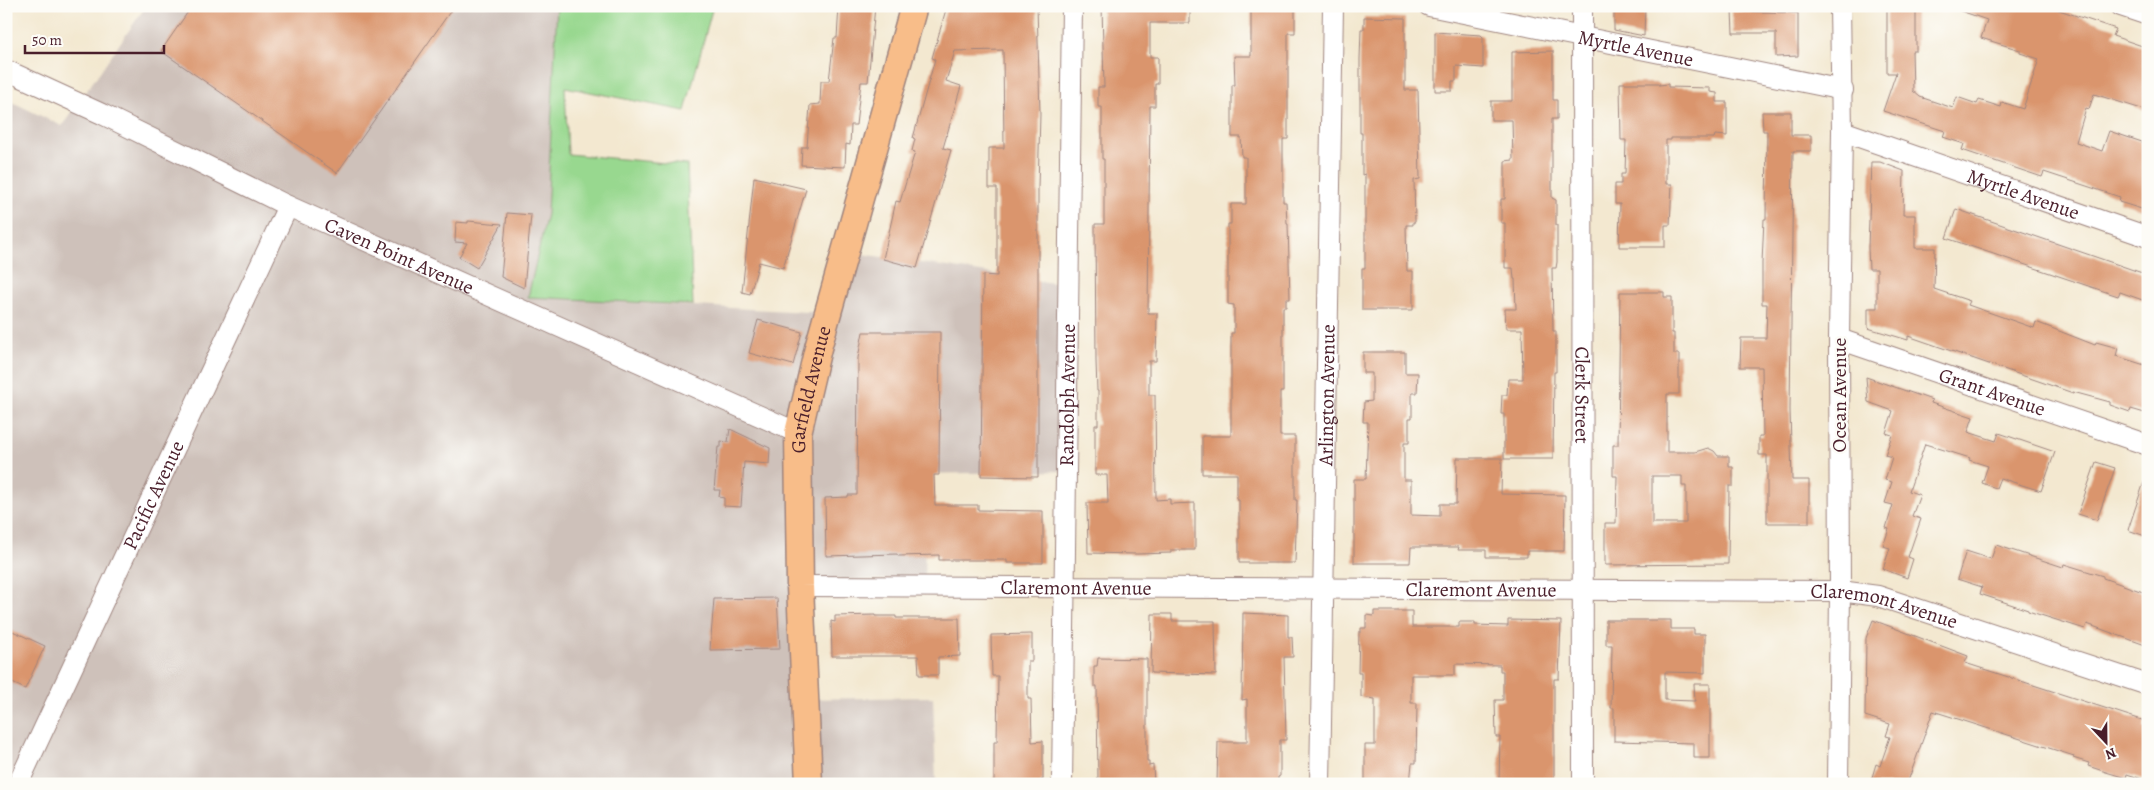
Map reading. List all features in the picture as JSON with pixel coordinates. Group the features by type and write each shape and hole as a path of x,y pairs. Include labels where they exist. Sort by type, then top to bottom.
{"main road":[{"name":"Garfield Avenue","path":"809,784 800,586 798,433 818,348 914,6"}],"street":[{"name":"Randolph Avenue","path":"1062,784 1063,588 1072,6"},
{"name":"Arlington Avenue","path":"1320,784 1333,6"},
{"name":"Myrtle Avenue","path":"1429,6 1842,90"},
{"name":"Clerk Street","path":"1582,6 1583,784"},
{"name":"Ocean Avenue","path":"1838,784 1840,591 1839,339 1842,131 1840,6"},
{"path":"2121,6 2148,15"},
{"name":"Caven Point Avenue","path":"6,70 102,114 288,206 798,433"},
{"name":"Myrtle Avenue","path":"1842,131 2148,237"},
{"name":"Pacific Avenue","path":"18,784 288,206"},
{"name":"Grant Avenue","path":"1839,339 2148,445"},
{"name":"Claremont Avenue","path":"800,586 1323,587 1840,591 1878,596 2148,685"}],"shaded area":[{"path":"146,6 557,6 547,214 528,297 825,313 842,251 1066,285 1065,471 923,474 925,579 794,580 805,699 933,697 936,784 6,784 6,99 62,126"}],"green space":[{"path":"557,6 713,6 685,111 565,87 568,154 687,165 693,305 528,297 547,214"}],"building":[{"path":"192,6 454,6 337,173 161,51"},
{"path":"839,6 875,6 868,82 861,82 856,125 851,125 850,145 846,144 845,167 801,165 802,147 807,147 810,105 820,104 821,81 829,81 834,38 837,38"},
{"path":"947,6 1037,6 1040,114 1038,188 1038,477 981,476 983,275 997,276 997,188 989,188 989,148 1004,148 1003,50 955,51 946,81 961,86 943,148 951,150 917,268 883,259 896,201 900,202 915,152 912,151 915,139 913,138 935,59 932,58"},
{"path":"1102,6 1190,6 1190,23 1150,23 1150,57 1158,57 1158,84 1155,84 1155,106 1150,106 1148,313 1157,313 1156,361 1149,361 1149,395 1155,395 1156,500 1170,499 1170,504 1195,503 1195,550 1171,550 1171,553 1137,554 1088,553 1087,503 1108,503 1107,475 1095,475 1095,425 1098,425 1098,391 1095,224 1104,224 1102,107 1098,107 1098,87 1104,87"},
{"path":"1251,6 1295,8 1295,33 1288,33 1288,139 1283,139 1283,202 1286,202 1288,224 1290,299 1286,299 1286,307 1283,307 1283,392 1280,392 1280,436 1295,436 1295,500 1297,500 1295,563 1239,563 1237,474 1202,474 1202,436 1231,436 1231,333 1234,333 1234,305 1228,304 1228,224 1231,224 1231,204 1246,204 1246,157 1242,157 1241,137 1232,137 1232,85 1235,85 1234,56 1251,56"},
{"path":"1614,6 1645,6 1644,36 1614,30"},
{"path":"1887,6 1916,6 1916,51 1912,51 1913,91 1920,97 1953,108 1957,97 1977,104 1979,100 2001,107 2002,102 2023,109 2039,59 2020,53 2020,50 1981,38 1987,20 1955,9 1955,6 2047,6 2116,29 2113,36 2148,48 2148,111 2094,94 2089,109 2086,108 2076,142 2102,151 2109,131 2148,144 2148,211 2119,202 2120,197 2044,172 2042,177 1962,150 1964,144 1943,137 1945,131 1883,111 1896,73 1887,73"},
{"path":"1732,11 1798,13 1798,56 1776,57 1776,33 1733,33"},
{"path":"1364,17 1405,18 1405,90 1418,90 1420,179 1414,180 1415,222 1413,222 1413,225 1406,225 1407,271 1413,271 1413,310 1362,310 1362,268 1365,268 1365,174 1362,175 1362,133 1360,133 1360,59 1361,29 1364,29"},
{"path":"1435,32 1481,35 1483,37 1483,68 1456,66 1456,81 1452,81 1452,91 1435,91"},
{"path":"1553,51 1553,100 1557,100 1557,119 1552,119 1552,198 1556,200 1557,262 1556,268 1552,268 1553,331 1556,331 1553,459 1504,459 1504,414 1501,414 1502,395 1507,395 1508,379 1523,379 1522,329 1506,329 1505,309 1516,309 1515,279 1513,268 1505,268 1505,223 1501,223 1501,199 1505,199 1505,161 1513,160 1512,120 1491,120 1491,101 1512,101 1512,52"},
{"path":"1620,83 1659,83 1659,85 1668,84 1668,87 1710,88 1710,92 1717,93 1717,102 1727,102 1727,136 1715,135 1714,138 1671,138 1671,140 1666,140 1666,184 1672,184 1670,225 1665,225 1665,247 1619,247 1620,204 1615,204 1615,184 1621,184 1621,174 1625,174 1626,140 1621,140"},
{"path":"1762,112 1791,112 1791,135 1811,135 1811,151 1793,151 1790,410 1792,480 1809,480 1809,523 1767,523 1767,455 1759,455 1759,436 1763,436 1762,367 1740,367 1741,338 1766,338 1767,304 1762,304 1762,263 1764,219 1766,219 1767,131 1763,131"},
{"path":"1871,162 1880,162 1904,171 1903,215 1915,215 1915,248 1935,248 1934,289 1970,301 1968,305 2034,328 2036,322 2095,345 2096,342 2118,348 2116,356 2148,366 2148,414 2131,409 2130,412 2110,405 2110,402 2073,393 1908,336 1908,340 1868,328 1868,308 1877,308 1877,269 1869,269 1868,248"},
{"path":"754,177 806,189 783,268 759,262 750,294 742,292"},
{"path":"1956,209 2148,275 2148,302 2120,292 2118,296 1946,238"},
{"path":"507,213 531,215 524,288 501,277"},
{"path":"468,221 502,224 477,268 459,257 467,243 455,242 456,222 468,223"},
{"path":"1620,292 1664,292 1664,297 1672,297 1674,354 1679,354 1679,394 1667,394 1667,452 1695,452 1708,448 1718,456 1729,456 1729,467 1733,467 1733,486 1729,486 1728,564 1605,565 1605,523 1616,523 1617,476 1613,476 1613,445 1618,445","holes":["1652,476 1682,476 1682,486 1686,486 1686,523 1652,523"]},
{"path":"758,320 802,332 793,365 749,353"},
{"path":"863,332 940,332 939,475 934,475 935,505 978,505 978,510 1043,511 1043,563 1007,563 1007,560 939,560 939,555 826,556 825,498 857,495 858,358"},
{"path":"1363,352 1405,352 1405,373 1418,373 1417,393 1412,393 1409,443 1404,443 1404,480 1411,480 1411,515 1440,516 1440,504 1456,504 1457,458 1502,458 1501,494 1565,495 1564,551 1527,551 1527,557 1486,557 1486,550 1458,550 1459,547 1411,547 1410,563 1354,563 1354,479 1366,479 1368,422 1363,422 1364,402 1372,401 1372,373 1363,373"},
{"path":"1866,377 1932,400 1931,403 1973,417 1968,432 1996,441 1999,433 2055,452 2041,491 2000,478 1996,488 1982,483 1988,466 1969,460 1970,458 1925,444 1909,491 1920,495 1912,516 1921,519 1908,557 1913,559 1907,578 1883,569 1890,548 1883,546 1889,529 1886,528 1893,505 1885,503 1892,482 1885,480 1892,457 1885,455 1892,435 1886,433 1893,411 1868,402"},
{"path":"730,429 770,448 769,464 744,462 741,507 724,506 724,498 719,497 720,490 714,490 718,447 721,447 721,441 728,442"},
{"path":"2096,462 2115,468 2097,520 2078,514"},
{"path":"2145,479 2148,480 2148,537 2128,530"},
{"path":"1996,545 2063,567 2064,564 2103,576 2103,578 2148,595 2148,646 2087,624 2085,629 2028,611 1980,594 1982,587 1957,579 1966,551 1991,559"},
{"path":"777,598 780,649 710,650 714,599"},
{"path":"1374,611 1412,611 1412,627 1459,627 1459,622 1475,622 1475,625 1508,626 1508,620 1561,621 1559,679 1554,679 1554,784 1503,784 1503,781 1499,782 1500,737 1496,737 1495,700 1503,700 1503,671 1500,671 1500,665 1455,664 1455,675 1411,675 1411,703 1417,703 1416,763 1412,763 1410,784 1365,784 1365,745 1375,745 1375,699 1361,697 1361,673 1358,673 1359,632 1361,632 1361,628 1366,628 1366,615 1374,616"},
{"path":"1243,613 1288,615 1288,637 1292,637 1293,657 1284,657 1286,740 1280,740 1280,776 1278,777 1278,782 1217,783 1218,742 1247,742 1247,699 1242,700"},
{"path":"1152,614 1172,614 1172,621 1215,621 1216,675 1151,673"},
{"path":"835,616 896,616 896,618 959,618 960,656 938,657 938,675 919,675 918,656 832,656 831,621 835,622"},
{"path":"1606,620 1671,620 1671,629 1694,629 1694,634 1705,634 1705,673 1665,672 1665,700 1695,701 1694,684 1710,684 1710,758 1694,758 1694,743 1614,741 1614,708 1611,708 1612,645 1606,645"},
{"path":"1873,620 1968,656 1965,663 2145,721 2143,727 2148,728 2148,781 2127,774 2126,778 2106,772 2088,766 2089,763 2073,758 2074,756 1933,711 1907,784 1870,784 1876,764 1880,766 1890,737 1886,736 1890,724 1865,716 1866,638"},
{"path":"6,628 45,646 25,689 6,680"},
{"path":"1032,634 1032,661 1028,661 1028,699 1031,699 1032,742 1043,741 1043,780 1041,780 1041,784 994,784 994,742 997,742 998,676 992,676 991,635"},
{"path":"1098,658 1147,659 1147,762 1149,762 1149,766 1153,765 1154,784 1098,784 1097,686 1094,686 1094,666 1097,666"}]}
